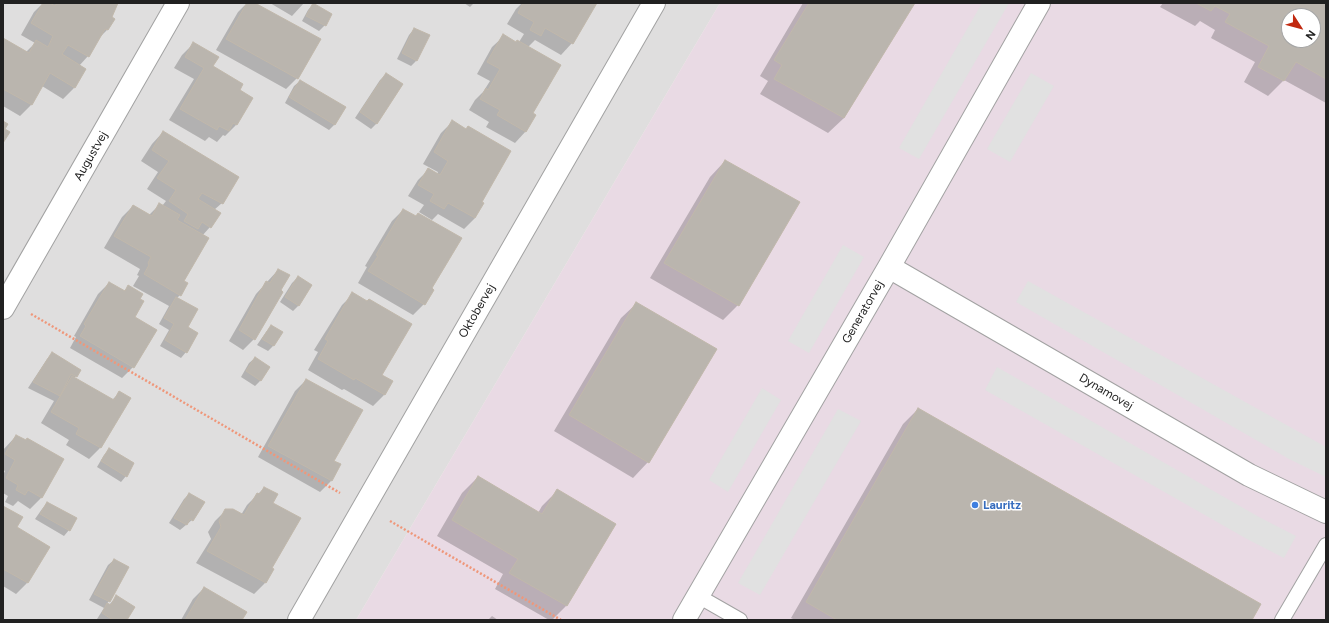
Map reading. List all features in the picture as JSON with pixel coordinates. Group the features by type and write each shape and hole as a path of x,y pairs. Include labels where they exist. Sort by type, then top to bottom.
{"street":[{"name":"Augustvej","path":"5,304 178,3"},
{"name":"Oktobervej","path":"299,620 654,3"},
{"name":"Generatorvej","path":"684,620 889,267 1039,3"},
{"name":"Dynamovej","path":"889,267 1249,475 1326,512"}],"lane":[{"path":"1282,620 1326,545"},
{"path":"698,596 740,620"}],"path":[{"path":"5,304 364,506 561,620"}],"shaded area":[{"path":"3,3 720,3 356,620 3,620"},
{"path":"720,3 1326,3 1326,620 356,620"},
{"path":"982,3 1009,3 919,159 899,148"},
{"path":"1031,73 1054,86 1010,162 987,149"},
{"path":"843,245 864,257 809,353 788,341"},
{"path":"1028,281 1326,447 1326,477 1289,459 1016,302"},
{"path":"997,367 1259,517 1296,536 1284,558 1247,539 985,390"},
{"path":"762,388 781,400 728,492 709,480"},
{"path":"838,409 861,421 760,595 738,583"}],"building":[{"path":"43,3 50,3 55,6 57,3 118,3 112,17 115,19 108,30 105,29 89,57 68,45 62,54 86,69 75,88 50,73 32,105 3,89 3,38 29,53 36,40 48,47 53,36 31,23"},
{"path":"247,3 255,3 321,39 298,79 226,39"},
{"path":"313,3 332,14 326,26 306,16"},
{"path":"523,3 597,3 573,44 545,28 541,36 530,30 534,22 518,13"},
{"path":"809,3 915,3 844,118 774,79 782,65 774,60"},
{"path":"1196,3 1326,3 1326,79 1296,62 1284,81 1258,67 1269,46 1225,22 1230,14 1215,6 1211,11"},
{"path":"414,28 430,35 417,61 402,53"},
{"path":"503,34 516,42 517,40 561,65 533,113 536,115 526,132 497,115 500,110 480,99 486,88 488,90 500,69 487,62"},
{"path":"193,42 219,57 213,66 243,84 240,90 253,98 237,125 233,123 229,131 219,126 217,130 180,109 204,68 185,57"},
{"path":"386,73 403,84 377,124 360,112"},
{"path":"300,80 346,107 335,125 289,97"},
{"path":"452,120 466,129 468,126 511,151 482,202 484,203 475,218 448,203 444,209 430,201 434,194 418,185 428,168 440,175 448,161 434,152"},
{"path":"3,121 8,124 5,129 10,132 3,143"},
{"path":"163,131 239,177 223,204 202,193 198,199 221,213 211,228 202,222 198,229 184,221 188,214 169,201 176,190 157,178 169,161 152,150"},
{"path":"725,160 800,202 739,306 664,263"},
{"path":"159,203 180,215 177,220 209,238 184,281 188,283 181,296 144,274 151,257 114,236 133,205 152,216"},
{"path":"403,209 416,216 418,213 462,238 432,288 434,290 425,305 368,271 378,256 376,255"},
{"path":"278,269 290,275 281,290 283,292 255,340 239,330 266,281 270,283"},
{"path":"298,276 312,285 299,306 285,297"},
{"path":"109,282 125,291 128,285 143,294 140,299 144,301 135,317 157,330 134,368 80,336 86,326 84,324"},
{"path":"352,292 367,301 369,299 412,324 382,375 393,381 385,395 355,378 354,380 318,359 328,341 325,339"},
{"path":"176,297 198,309 188,327 198,333 187,353 165,340 174,324 164,318"},
{"path":"636,302 717,349 649,463 569,415"},
{"path":"271,325 283,332 274,346 262,339"},
{"path":"52,352 81,370 77,377 71,374 60,396 33,382"},
{"path":"255,357 270,367 261,381 246,371"},
{"path":"72,376 114,400 119,391 131,398 101,448 76,434 79,428 51,412"},
{"path":"306,379 363,410 334,461 341,464 332,481 268,446"},
{"name":"Lauritz","path":"918,408 1261,604 1252,620 837,620 806,602"},
{"path":"16,435 26,440 27,438 64,459 42,498 28,490 25,495 16,490 18,485 6,478 15,460 5,454"},
{"path":"109,448 134,463 127,477 101,461"},
{"path":"478,476 542,514 557,489 616,524 567,606 509,573 518,559 452,520"},
{"path":"264,487 278,494 273,503 301,518 272,568 274,569 266,583 207,551 221,527 219,521 225,509 233,509 244,515 257,493 260,494"},
{"path":"189,493 205,502 193,521 190,519 187,525 174,518"},
{"path":"47,502 77,518 70,531 40,514"},
{"path":"3,506 23,517 17,527 50,547 28,583 3,569"},
{"path":"114,559 129,567 110,602 94,594"},
{"path":"204,587 247,612 242,620 185,620"},
{"path":"116,595 135,607 127,620 113,620 102,613 107,603 111,605"}],"place":[{"name":"Lauritz","path":"975,505"}]}
